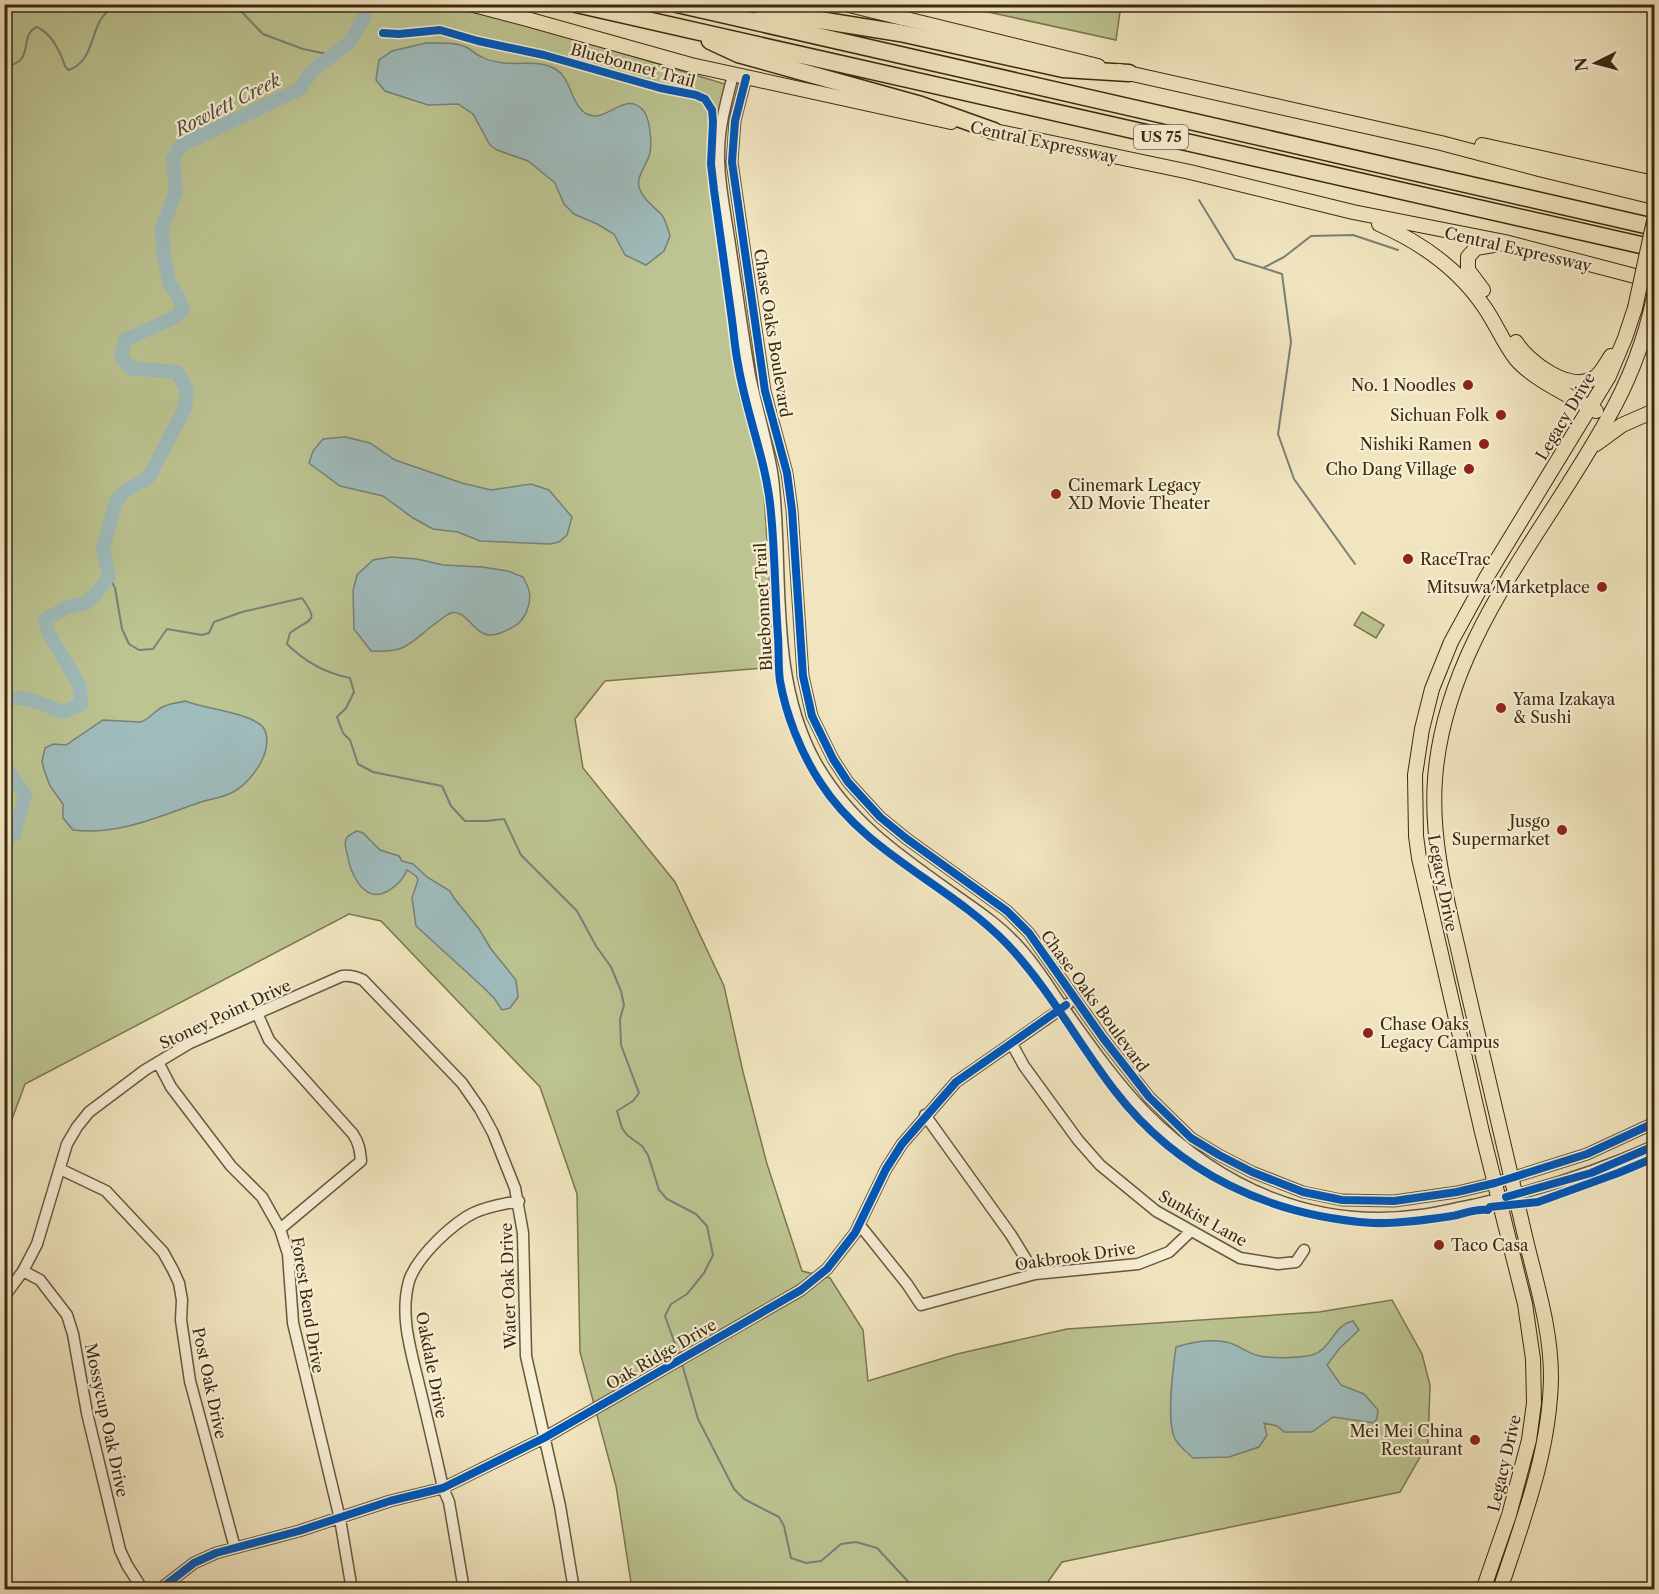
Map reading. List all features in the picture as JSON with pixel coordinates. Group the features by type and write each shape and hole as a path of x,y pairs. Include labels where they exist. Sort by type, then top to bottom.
{"highway":[{"name":"Central Expressway","path":"576,4 1654,248"},
{"name":"US 75","path":"677,4 1654,227"},
{"path":"752,22 782,14 900,33 1064,69 1128,73"},
{"path":"682,27 738,54 921,105 994,131"}],"main road":[{"name":"Central Expressway","path":"470,4 656,56 739,76 1191,172 1353,212 1505,242 1654,281"},
{"path":"846,4 1128,73 1455,146 1539,169 1654,196"},
{"path":"1391,131 1505,150 1654,183"},
{"path":"1353,212 1407,237 1440,259 1472,290 1494,321 1515,358 1527,370 1608,418"},
{"name":"Legacy Drive","path":"1483,1590 1509,1515 1530,1440 1534,1389 1530,1329 1419,858 1416,836 1415,775 1422,729 1432,689 1451,642 1522,518 1609,376 1635,308 1654,221"},
{"path":"1505,242 1476,248 1468,257 1467,264 1468,270 1491,300 1523,354 1566,381 1586,382 1596,377 1625,338"},
{"name":"Legacy Drive","path":"1500,1590 1543,1450 1550,1392 1550,1352 1547,1324 1444,889 1435,835 1434,792 1438,748 1453,690 1469,652 1486,618 1608,418 1637,354 1654,297"},
{"path":"1587,452 1622,425 1654,411"},
{"path":"1522,518 1531,523 1533,541"},
{"path":"1451,642 1469,652"},
{"path":"1416,836 1435,835"},
{"path":"1445,971 1462,966"},
{"path":"1534,1389 1550,1392"},
{"path":"1509,1515 1523,1521"}],"street":[{"name":"Chase Oaks Boulevard","path":"739,76 732,162 765,390 787,473 792,510 803,676 812,716 848,783 880,817 1006,911 1029,933 1074,998 1149,1097 1191,1138 1252,1172 1303,1192 1342,1200 1394,1201 1456,1192 1511,1177 1601,1148 1654,1123"},
{"name":"Chase Oaks Boulevard","path":"739,76 718,152 754,393 773,480 789,693 816,763 854,815 885,845 1006,933 1040,973 1121,1084 1144,1110 1181,1146 1213,1169 1257,1193 1302,1209 1373,1217 1421,1215 1516,1195 1591,1173 1654,1146"},
{"path":"728,226 742,225"},
{"path":"754,393 765,390"},
{"path":"778,554 793,552"},
{"path":"798,720 812,716"},
{"path":"826,777 840,770"},
{"name":"Water Oak Drive","path":"342,976 350,975 363,980 462,1083 493,1133 519,1201 523,1233 526,1356 560,1506 574,1590"},
{"name":"Stoney Point Drive","path":"4,1297 23,1270 37,1244 67,1144 76,1127 89,1112 158,1062 190,1043 342,976"},
{"name":"Oak Ridge Drive","path":"159,1590 194,1563 216,1553 340,1519 390,1501 443,1488 544,1438 801,1290 826,1269 855,1233 886,1169 902,1144 956,1082 1064,1008 1074,998"},
{"path":"257,1013 269,1040 353,1134 359,1143 361,1153 361,1161 280,1229"},
{"name":"Sunkist Lane","path":"1012,1044 1024,1066 1100,1166 1156,1211 1240,1258 1278,1264 1296,1262 1304,1250"},
{"name":"Forest Bend Drive","path":"158,1062 171,1088 224,1156 262,1197 280,1229 288,1254 293,1323 340,1519 352,1590"},
{"path":"926,1115 1011,1235 1035,1274"},
{"path":"1181,1146 1191,1138"},
{"name":"Post Oak Drive","path":"60,1169 106,1191 163,1252 173,1270 179,1283 182,1299 181,1320 190,1381 235,1548"},
{"name":"Oakdale Drive","path":"464,1590 449,1502 443,1488 406,1328 406,1296 410,1278 428,1250 458,1221 485,1207 519,1201"},
{"path":"1373,1217 1374,1202"},
{"name":"Oakbrook Drive","path":"859,1224 921,1305 1035,1274 1138,1264 1170,1252 1191,1231"},
{"name":"Mossycup Oak Drive","path":"23,1270 40,1280 67,1315 73,1334 87,1413 120,1550 143,1590"},
{"path":"4,1571 7,1590"}],"green space":[{"path":"1121,4 1116,40 956,5"},
{"path":"5,5 440,5 526,24 725,84 713,152 739,394 763,478 775,667 605,681 575,719 583,768 675,882 724,986 767,1164 802,1271 830,1278 863,1330 868,1381 957,1354 1067,1329 1319,1312 1392,1300 1422,1354 1430,1385 1428,1443 1400,1492 1062,1562 1043,1589 632,1589 616,1486 580,1352 577,1194 540,1087 381,921 349,914 25,1084 5,1138"},
{"path":"1362,612 1384,625 1376,638 1354,625"}],"water":[{"path":"426,43 461,45 496,62 538,63 551,67 562,74 578,105 587,114 601,115 628,104 635,104 642,109 649,123 651,148 639,178 639,187 645,199 666,222 670,236 664,251 646,265 625,255 614,234 574,214 564,204 555,183 528,161 497,150 490,145 473,114 458,104 428,105 385,91 376,80 379,60 392,51"},
{"path":"345,437 370,443 395,460 462,483 491,490 531,484 549,490 572,517 567,535 559,542 550,544 480,541 458,532 433,529 413,518 383,496 340,486 309,463 313,451 323,439"},
{"path":"391,557 508,571 523,577 525,581 530,595 527,610 517,625 492,635 479,631 461,615 451,613 401,648 371,651 354,629 353,591 357,575 373,560"},
{"path":"185,701 237,714 263,727 267,741 266,749 262,761 249,779 229,794 137,824 105,830 73,830 63,818 63,804 50,786 44,770 42,761 45,748 53,744 66,745 103,720 140,722 161,707"},
{"path":"357,831 363,833 380,850 399,856 402,861 413,864 427,877 450,891 516,980 518,997 510,1008 502,1010 483,987 416,926 412,898 418,880 416,876 407,870 394,887 379,894 371,894 359,884 351,869 345,845 347,838"},
{"path":"1353,1321 1359,1330 1339,1349 1327,1365 1341,1385 1364,1394 1378,1410 1374,1423 1333,1417 1312,1432 1284,1432 1277,1426 1264,1423 1267,1435 1259,1447 1229,1457 1193,1458 1180,1446 1174,1437 1171,1418 1176,1347 1219,1341 1230,1343 1261,1356 1284,1358 1307,1356 1319,1352 1341,1327"}],"waterway":[{"path":"4,68 22,58 28,37 37,27 51,38 68,70 76,67 86,55 101,19 115,4"},
{"path":"129,4 134,6 140,4"},
{"path":"187,4 195,7 203,4"},
{"path":"234,4 263,34 303,49 332,55"},
{"name":"Rowlett Creek","path":"4,700 26,699 63,712 81,704 80,686 48,632 45,620 65,608 86,603 109,576 103,548 116,502 122,493 149,477 185,408 187,390 177,372 130,368 121,356 125,340 175,317 183,310 169,282 163,250 162,227 176,192 173,160 180,146 300,89 312,71 349,43 364,18 366,4"},
{"path":"1199,200 1235,259 1282,274 1291,342 1278,434 1294,479 1355,564"},
{"path":"1263,268 1284,257 1311,236 1353,235 1398,250"},
{"path":"109,576 115,588 122,629 129,644 139,650 153,649 167,629 202,635 209,633 214,622 242,612 302,598 312,617 290,633 287,644 316,666 350,678 354,692 346,708 337,717 343,733 350,740 358,764 373,772 442,786 451,806 465,821 504,819 521,855 577,911 596,946 611,967 624,1005 620,1019 621,1045 639,1093 633,1101 617,1111 622,1128 627,1135 642,1146 648,1155 659,1190 667,1199 696,1214 707,1226 713,1255 704,1273 687,1294 671,1304 665,1316 679,1355"},
{"name":"Rowlett Creek","path":"4,765 25,795 14,835 4,836"},
{"path":"682,1364 698,1419 734,1489 744,1499 779,1517 784,1526 791,1558 806,1563 821,1561 841,1544 856,1542 877,1548 916,1590"}],"cycle path":[{"name":"Bluebonnet Trail","path":"383,33 399,34 440,30 478,41 544,55 705,99 712,110 711,164 736,353 769,494 780,681 790,720 801,746 820,782 860,829 960,904 1007,944 1050,997 1115,1091 1140,1120 1167,1145 1197,1167 1263,1200 1335,1219 1373,1223 1422,1220 1474,1210 1488,1210 1490,1207 1538,1202 1654,1158"},
{"path":"746,78 735,121 732,162 765,391 787,473 792,510 803,676 812,716 833,759 848,782 880,817 1007,911 1029,933 1103,1038 1149,1097 1191,1138 1252,1172 1303,1192 1342,1200 1394,1201 1457,1192 1495,1183 1587,1154 1654,1123"},
{"path":"159,1590 194,1563 216,1553 299,1531 390,1501 443,1488 544,1438 801,1290 827,1269 855,1233 886,1169 902,1144 956,1082 1066,1005"},
{"path":"1506,1197 1591,1173 1654,1146"}],"place":[{"name":"No. 1 Noodles","path":"1468,385"},
{"name":"Sichuan Folk","path":"1501,415"},
{"name":"Nishiki Ramen","path":"1484,444"},
{"name":"Cho Dang Village","path":"1469,469"},
{"name":"Cinemark Legacy XD Movie Theater","path":"1056,494"},
{"name":"RaceTrac","path":"1408,559"},
{"name":"Mitsuwa Marketplace","path":"1602,587"},
{"name":"Yama Izakaya & Sushi","path":"1501,708"},
{"name":"Jusgo Supermarket","path":"1562,830"},
{"name":"Chase Oaks Legacy Campus","path":"1368,1033"},
{"name":"Taco Casa","path":"1439,1245"},
{"name":"Mei Mei China Restaurant","path":"1475,1440"}]}
